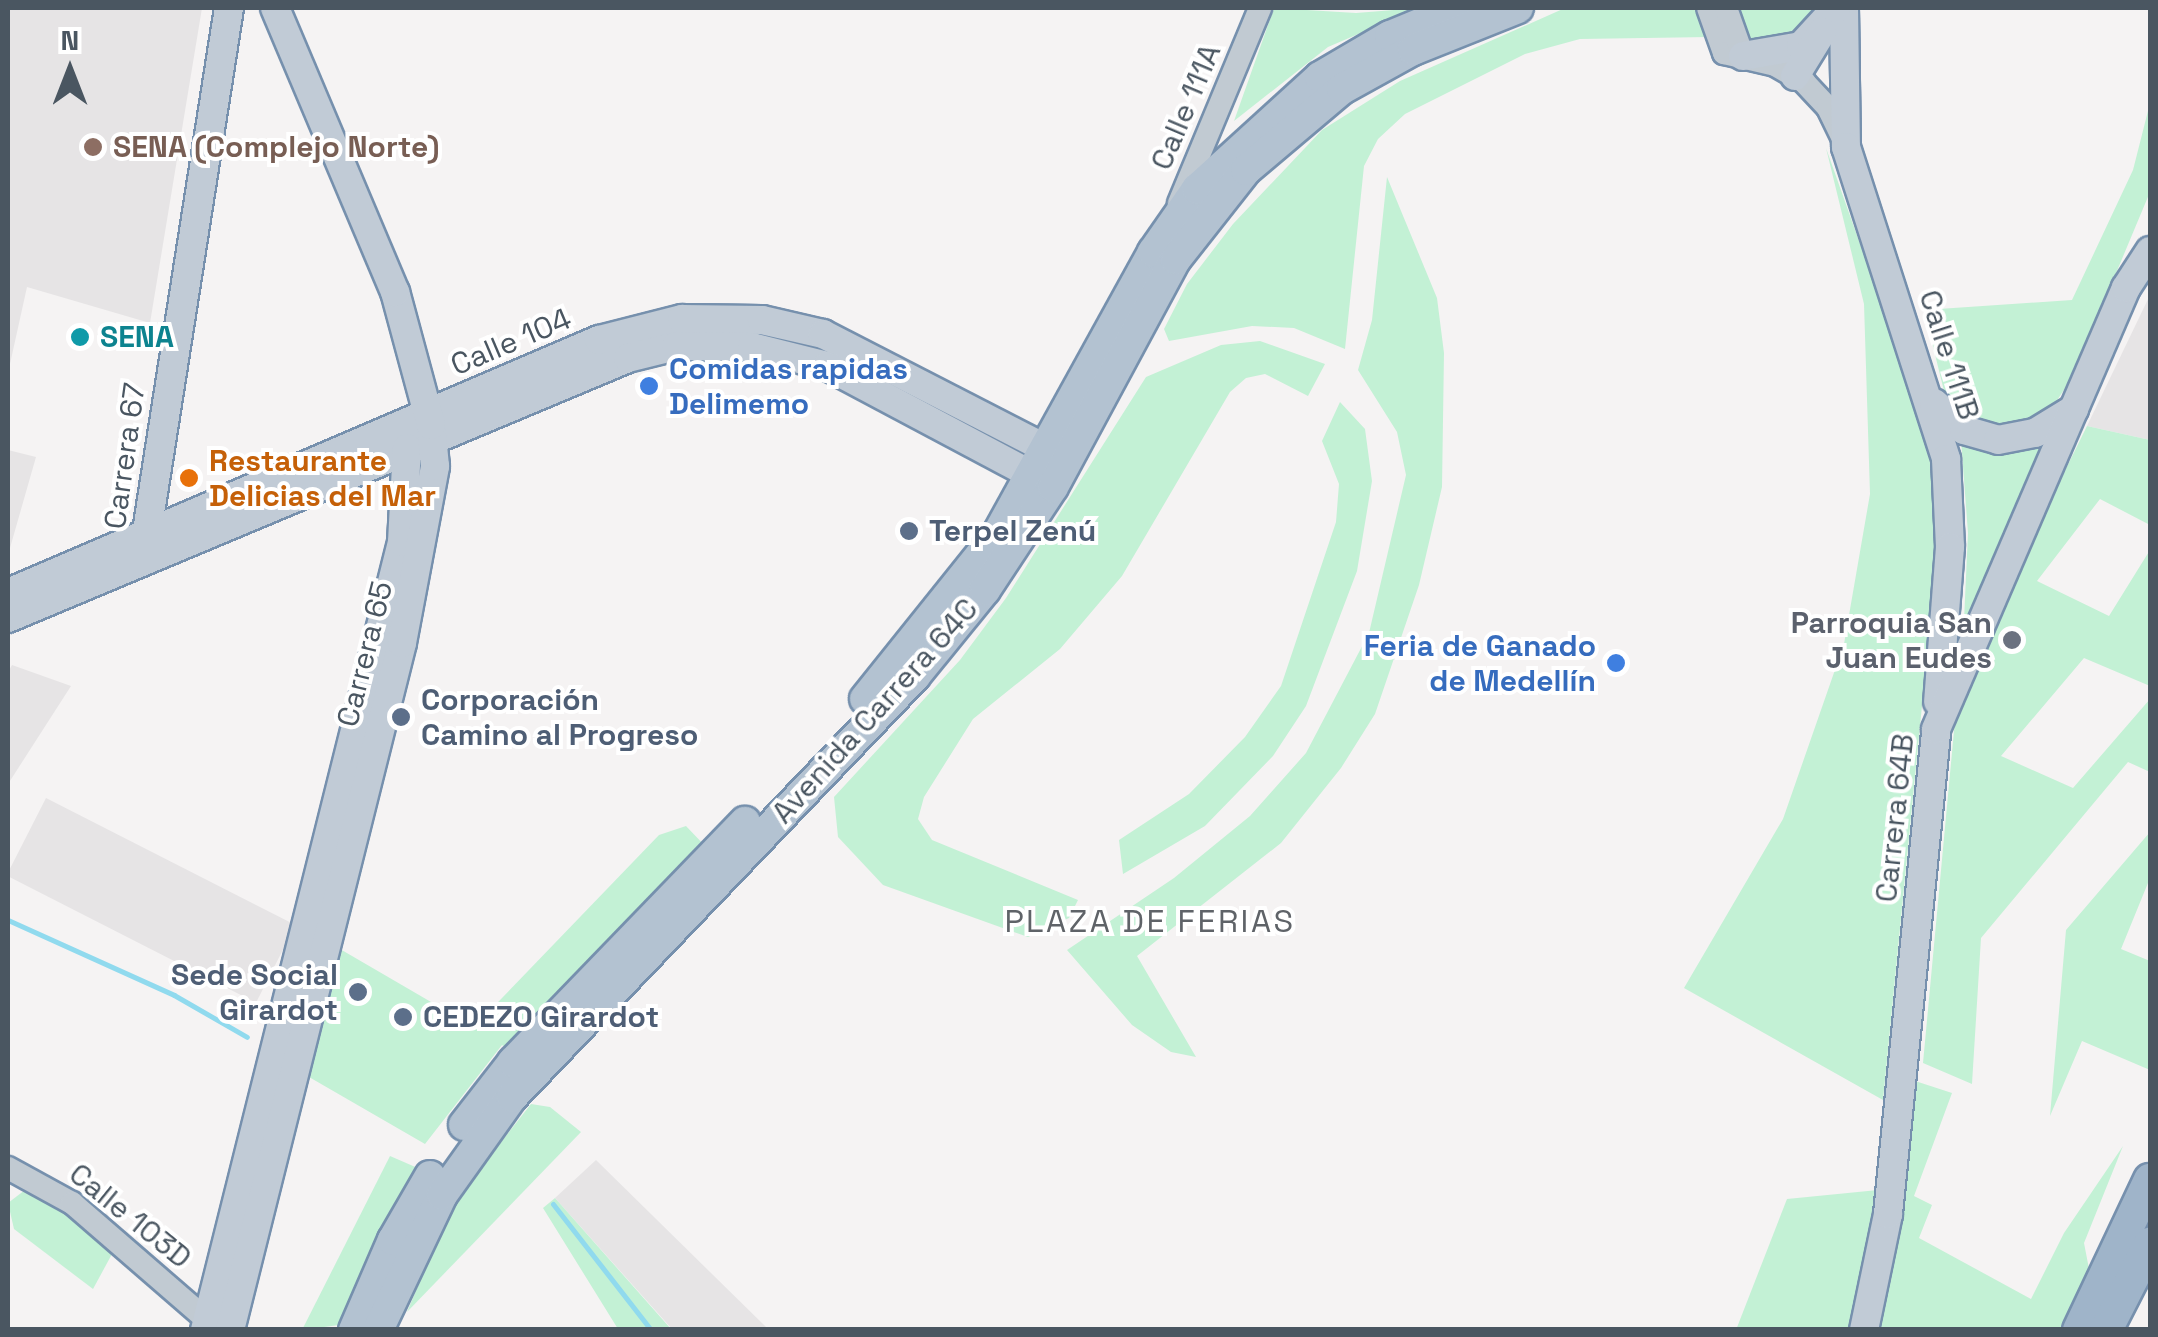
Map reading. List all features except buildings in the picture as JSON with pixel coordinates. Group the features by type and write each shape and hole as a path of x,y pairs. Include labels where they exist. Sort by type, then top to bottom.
{"highway":[{"path":"2079,1330 2150,1180"},
{"path":"2106,1330 2150,1244"}],"main road":[{"name":"Carrera 67","path":"144,546 228,8"},
{"name":"Carrera 65","path":"214,1327 402,542 418,430 395,292 275,8"},
{"name":"Avenida Carrera 64C","path":"354,1330 392,1240 490,1089 899,662 976,564 1039,462 1167,230 1222,160 1320,77 1390,36 1458,8"},
{"name":"Avenida Carrera 64C","path":"378,1330 442,1195 512,1097 914,676 994,578 1053,486 1169,270 1246,170 1342,89 1413,50 1518,8"},
{"path":"1734,54 1801,46 1835,13"},
{"path":"1795,76 1835,13"},
{"name":"Calle 111B","path":"1835,13 1846,147 1930,398 1950,512 1936,728"},
{"name":"Carrera 64B","path":"1864,1330 1888,1214 1936,728 2126,288 2150,251"},
{"name":"Calle 104","path":"8,594 144,546 418,430 639,327 682,319 762,320 856,347 1039,462"},
{"path":"1930,398 1964,430 1998,440 2035,433 2074,409"},
{"name":"Calle 104","path":"8,618 144,546"}],"street":[{"name":"Calle 111A","path":"1167,230 1260,8"},
{"path":"1708,8 1734,54 1795,76 1822,100 1846,147"},
{"path":"1726,8 1734,54"},
{"name":"Calle 103D","path":"8,1168 72,1202 214,1327"}],"shaded area":[{"name":"SENA (Complejo Norte)","path":"8,8 202,8 150,323 27,287 8,373"},
{"path":"2150,295 2150,440 2087,426"},
{"path":"8,450 36,457 8,555"},
{"path":"12,665 71,686 8,784 8,672"},
{"path":"46,798 295,925 256,1003 8,876"},
{"path":"596,1160 768,1329 672,1329 555,1198"}],"green space":[{"path":"1274,8 1356,13 1419,8 1328,47 1234,121"},
{"path":"1565,8 1698,8 1709,37 1580,39 1525,54 1405,114 1378,139 1364,166 1345,349 1294,328 1252,326 1169,341 1164,329 1187,284 1233,224 1322,130 1400,81"},
{"path":"1733,8 1825,8 1788,34 1749,50"},
{"path":"2150,103 2150,192 2073,376 2054,405 2024,423 1988,425 1960,413 1945,395 1924,310 2072,300 2133,170"},
{"path":"1826,148 1931,444 1938,544 1883,1100 1684,988 1783,819 1844,644 1870,494 1864,304"},
{"path":"1387,177 1437,298 1444,353 1442,487 1419,585 1375,714 1341,768 1281,843 1137,956 1196,1057 1171,1052 1132,1025 1067,950 1174,878 1250,816 1306,753 1369,633 1406,475 1397,432 1358,370 1372,320"},
{"path":"1260,341 1325,364 1308,396 1265,374 1246,378 1230,392 1122,576 1060,649 973,719 924,797 918,819 932,840 1078,900 1069,918 1028,937 883,885 838,837 834,797 960,660 1006,598 1146,377 1221,345"},
{"path":"1340,402 1365,429 1372,481 1357,571 1306,706 1273,756 1205,826 1123,874 1119,840 1189,794 1245,737 1281,686 1336,522 1339,484 1322,441"},
{"path":"2087,426 2150,440 2150,525 2100,499 2037,581 2109,616 2150,550 2150,686 2084,658 2001,756 2073,788 2150,699 2150,772 2128,762 1981,938 1972,1084 1923,1063 1958,688"},
{"path":"2048,439 1963,642 1968,533 1961,440 2003,451"},
{"path":"686,826 706,847 510,1050 502,1045 425,1144 309,1077 340,949 474,1027 659,835"},
{"path":"2150,832 2150,878 2121,949 2150,961 2150,1070 2082,1041 2050,1116 2066,930"},
{"path":"1909,1079 1952,1093 1914,1196 1932,1205 1919,1238 2031,1299 2064,1233 2123,1146 2084,1243 2091,1279 2060,1329 1872,1330"},
{"path":"531,1104 550,1107 581,1132 407,1312 453,1203"},
{"path":"390,1156 420,1169 339,1325 302,1330"},
{"path":"25,1190 64,1211 112,1254 93,1289 14,1229 8,1203"},
{"path":"1878,1190 1875,1239 1851,1329 1736,1330 1787,1199"},
{"path":"555,1198 671,1329 618,1329 543,1208"}],"waterway":[{"path":"8,920 174,995 247,1037"},
{"path":"553,1204 651,1330"}],"place":[{"name":"SENA (Complejo Norte)","path":"93,147"},
{"name":"SENA","path":"80,337"},
{"name":"Comidas rapidas Delimemo","path":"649,386"},
{"name":"Restaurante Delicias del Mar","path":"189,478"},
{"name":"Terpel Zenú","path":"909,531"},
{"name":"Parroquia San Juan Eudes","path":"2012,640"},
{"name":"Feria de Ganado de Medellín","path":"1616,663"},
{"name":"Corporación Camino al Progreso","path":"401,717"},
{"name":"Sede Social Girardot","path":"358,992"},
{"name":"CEDEZO Girardot","path":"403,1017"}],"district":[{"name":"PLAZA DE FERIAS","path":"1150,921"}]}
